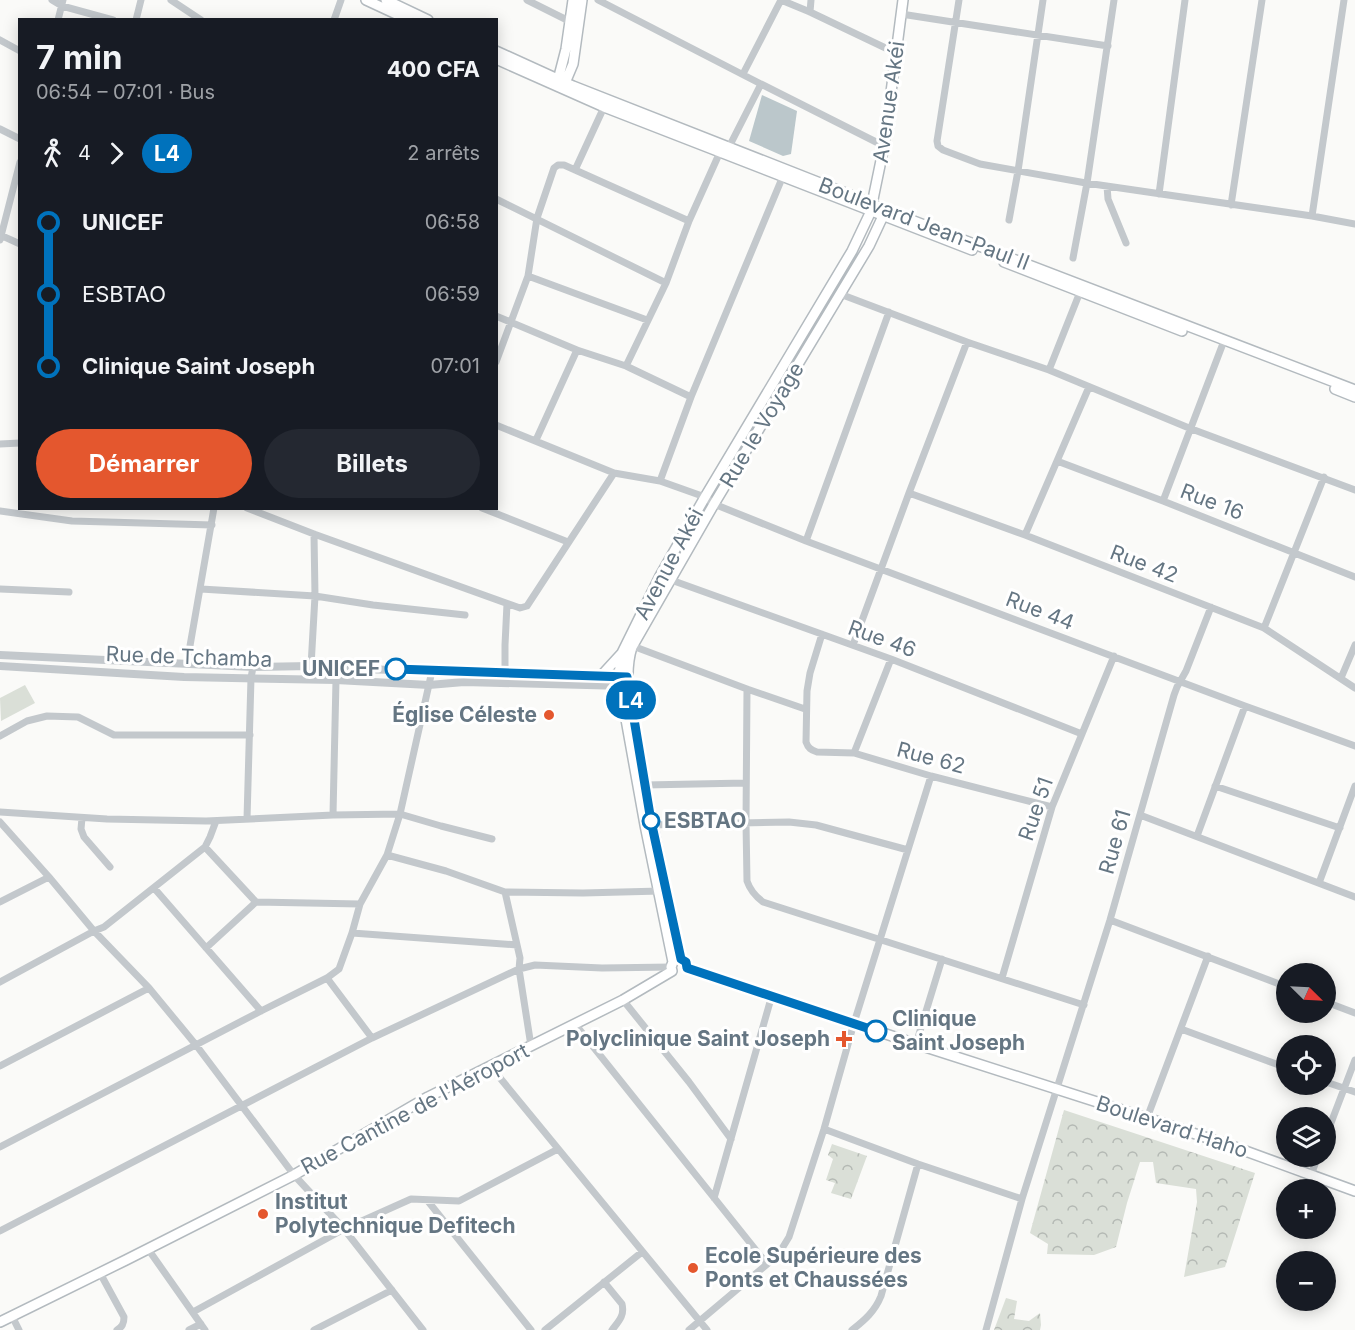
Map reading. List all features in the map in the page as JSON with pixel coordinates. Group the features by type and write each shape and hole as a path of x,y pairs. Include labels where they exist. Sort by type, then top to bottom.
{"main road":[{"path":"366,0 405,18"},
{"path":"386,0 424,18"},
{"path":"562,84 569,62 574,24 573,0"},
{"path":"574,24 582,0"},
{"name":"Avenue Akéi","path":"649,825 624,682 622,653 630,645 660,576 852,251 875,208 903,0"},
{"name":"Boulevard Jean-Paul II","path":"498,52 604,107 724,150 783,176 875,208 1080,292 1355,397"},
{"name":"Boulevard Jean-Paul II","path":"498,61 562,84 724,150 1355,390"},
{"path":"562,84 569,62"},
{"name":"Rue le Voyage","path":"677,965 624,682 630,645 869,246 875,208"},
{"path":"600,677 622,653"},
{"name":"Rue Cantine de l'Aéroport","path":"0,1322 294,1175 428,1097 636,993 677,965"},
{"name":"Boulevard Haho","path":"677,965 1229,1145 1355,1191"}],"street":[{"path":"52,0 107,18"},
{"path":"136,18 141,0"},
{"path":"171,0 198,18"},
{"path":"335,18 341,0"},
{"path":"527,0 574,24"},
{"path":"598,0 884,146"},
{"path":"743,74 781,0 896,53"},
{"path":"810,12 811,0"},
{"path":"959,0 937,141 938,146 943,150 980,164 1018,171 1355,224"},
{"path":"1009,220 1043,0"},
{"path":"1073,258 1087,183 1114,0"},
{"path":"1158,194 1185,0"},
{"path":"1232,205 1262,0"},
{"path":"1312,216 1344,0"},
{"path":"59,18 63,3"},
{"path":"901,14 1108,46"},
{"path":"0,40 18,50"},
{"path":"626,366 666,282 689,221 724,150 761,84"},
{"path":"574,170 604,107"},
{"path":"0,129 18,138"},
{"path":"498,357 528,276 537,218 554,168 561,165 574,170 689,221"},
{"path":"18,170 0,237 18,243"},
{"path":"660,481 691,397 783,176"},
{"path":"1107,186 1108,199 1126,243"},
{"path":"498,200 666,282"},
{"path":"528,276 647,320"},
{"path":"1049,370 1080,292"},
{"path":"840,294 1049,370 1189,428 1355,490"},
{"path":"806,541 889,312"},
{"path":"498,317 577,350 626,366 691,397"},
{"path":"853,645 967,342"},
{"path":"1162,501 1222,346"},
{"path":"536,440 577,350"},
{"path":"1025,535 1089,387"},
{"name":"Rue 44","path":"498,426 614,473 660,481 705,497 714,504 806,541 1355,746"},
{"path":"0,444 18,443"},
{"name":"Rue 16","path":"1057,461 1355,577"},
{"path":"252,510 520,608 527,606 614,473"},
{"path":"1264,628 1324,477"},
{"name":"Rue 42","path":"909,493 1025,535 1264,628 1355,688"},
{"path":"187,663 214,510"},
{"path":"487,510 568,542"},
{"path":"0,512 72,521 212,525"},
{"path":"311,666 315,596 314,534"},
{"name":"Rue 46","path":"660,576 891,659 1082,734"},
{"path":"0,589 69,592"},
{"path":"201,589 315,596 465,615"},
{"path":"505,672 507,604"},
{"name":"Rue 61","path":"986,1330 1022,1199 1110,920 1174,695 1211,607"},
{"path":"630,645 805,709 810,673 822,634"},
{"path":"1341,678 1355,645"},
{"name":"Rue de Tchamba","path":"0,655 253,667 311,666 348,669 505,672 600,677 624,682"},
{"name":"Rue 51","path":"1002,978 1052,807 1114,656"},
{"path":"854,753 891,659"},
{"name":"Rue de Tchamba","path":"0,666 184,677 429,684 624,682"},
{"path":"247,819 253,667"},
{"path":"0,1147 327,978 339,969 360,904 387,855 399,814 432,671"},
{"path":"333,815 336,680"},
{"path":"747,689 747,881 756,897 763,902 1084,1005"},
{"path":"1197,836 1245,706"},
{"name":"Rue 62","path":"805,709 806,742 817,752 854,753 931,776 1052,807"},
{"path":"0,736 27,721 47,716 78,717 114,735 250,735"},
{"path":"689,1330 778,1255 789,1237 931,776"},
{"path":"645,785 746,783"},
{"path":"1215,786 1340,828"},
{"path":"1320,883 1355,786"},
{"path":"0,812 82,818 216,821 399,814 492,838"},
{"path":"1140,815 1355,897"},
{"path":"82,818 81,829 84,837 110,867"},
{"path":"0,982 104,927 204,847 216,821"},
{"path":"0,822 94,931 149,988 196,1045 294,1175 344,1229 423,1330"},
{"path":"649,825 789,822 816,825 908,850"},
{"path":"204,847 256,902"},
{"path":"387,855 446,871 505,892 663,891"},
{"path":"0,902 49,877"},
{"path":"154,888 261,1011"},
{"path":"505,892 520,958 519,969 531,1046"},
{"path":"206,948 256,902 360,904"},
{"path":"1110,920 1276,983"},
{"path":"352,933 517,945"},
{"path":"1147,1118 1208,956"},
{"path":"916,1044 942,959"},
{"path":"0,1231 372,1038 519,969 535,965 602,968 677,965"},
{"path":"327,978 372,1038"},
{"path":"0,1066 149,988"},
{"path":"714,1198 772,995"},
{"path":"623,1000 689,1082 731,1139"},
{"path":"1336,1006 1355,1013"},
{"path":"575,1024 767,1264"},
{"path":"1180,1029 1276,1064"},
{"path":"1336,1111 1355,1060"},
{"path":"491,1066 707,1330"},
{"path":"1336,1085 1355,1092"},
{"path":"824,1129 1022,1199"},
{"path":"193,1312 344,1229 411,1199 459,1201 558,1149"},
{"path":"852,1330 869,1316 881,1296 918,1164"},
{"path":"1311,1175 1314,1167"},
{"path":"427,1200 531,1330"},
{"path":"148,1249 203,1327 189,1330"},
{"path":"545,1330 642,1252"},
{"path":"100,1273 124,1317 124,1323 117,1330"},
{"path":"604,1282 622,1304 623,1309 621,1318 612,1330"},
{"path":"314,1330 392,1290"},
{"path":"12,1316 19,1330"}],"green space":[{"path":"25,685 35,703 1,721 0,698"},
{"path":"1064,1110 1255,1173 1225,1267 1184,1277 1197,1202 1196,1189 1156,1183 1153,1162 1140,1162 1116,1247 1094,1255 1047,1254 1048,1244 1030,1233"},
{"path":"832,1144 867,1156 851,1199 831,1193 835,1183 826,1180 833,1159 828,1155"},
{"path":"1006,1298 1017,1301 1014,1319 1029,1321 1040,1313 1040,1330 994,1330"}],"shaded area":[{"path":"762,95 797,111 791,154 783,156 749,141"}],"bus line":[{"name":"L4","path":"396,669 627,677 651,821 681,959 686,962 687,968 876,1031"}],"place":[{"name":"UNICEF","path":"396,669"},
{"name":"Église Céleste","path":"549,715"},
{"name":"ESBTAO","path":"651,821"},
{"name":"Clinique Saint Joseph","path":"876,1031"},
{"name":"Polyclinique Saint Joseph","path":"844,1039"},
{"name":"Institut Polytechnique Defitech","path":"263,1214"},
{"name":"Ecole Supérieure des Ponts et Chaussées","path":"693,1268"}]}
